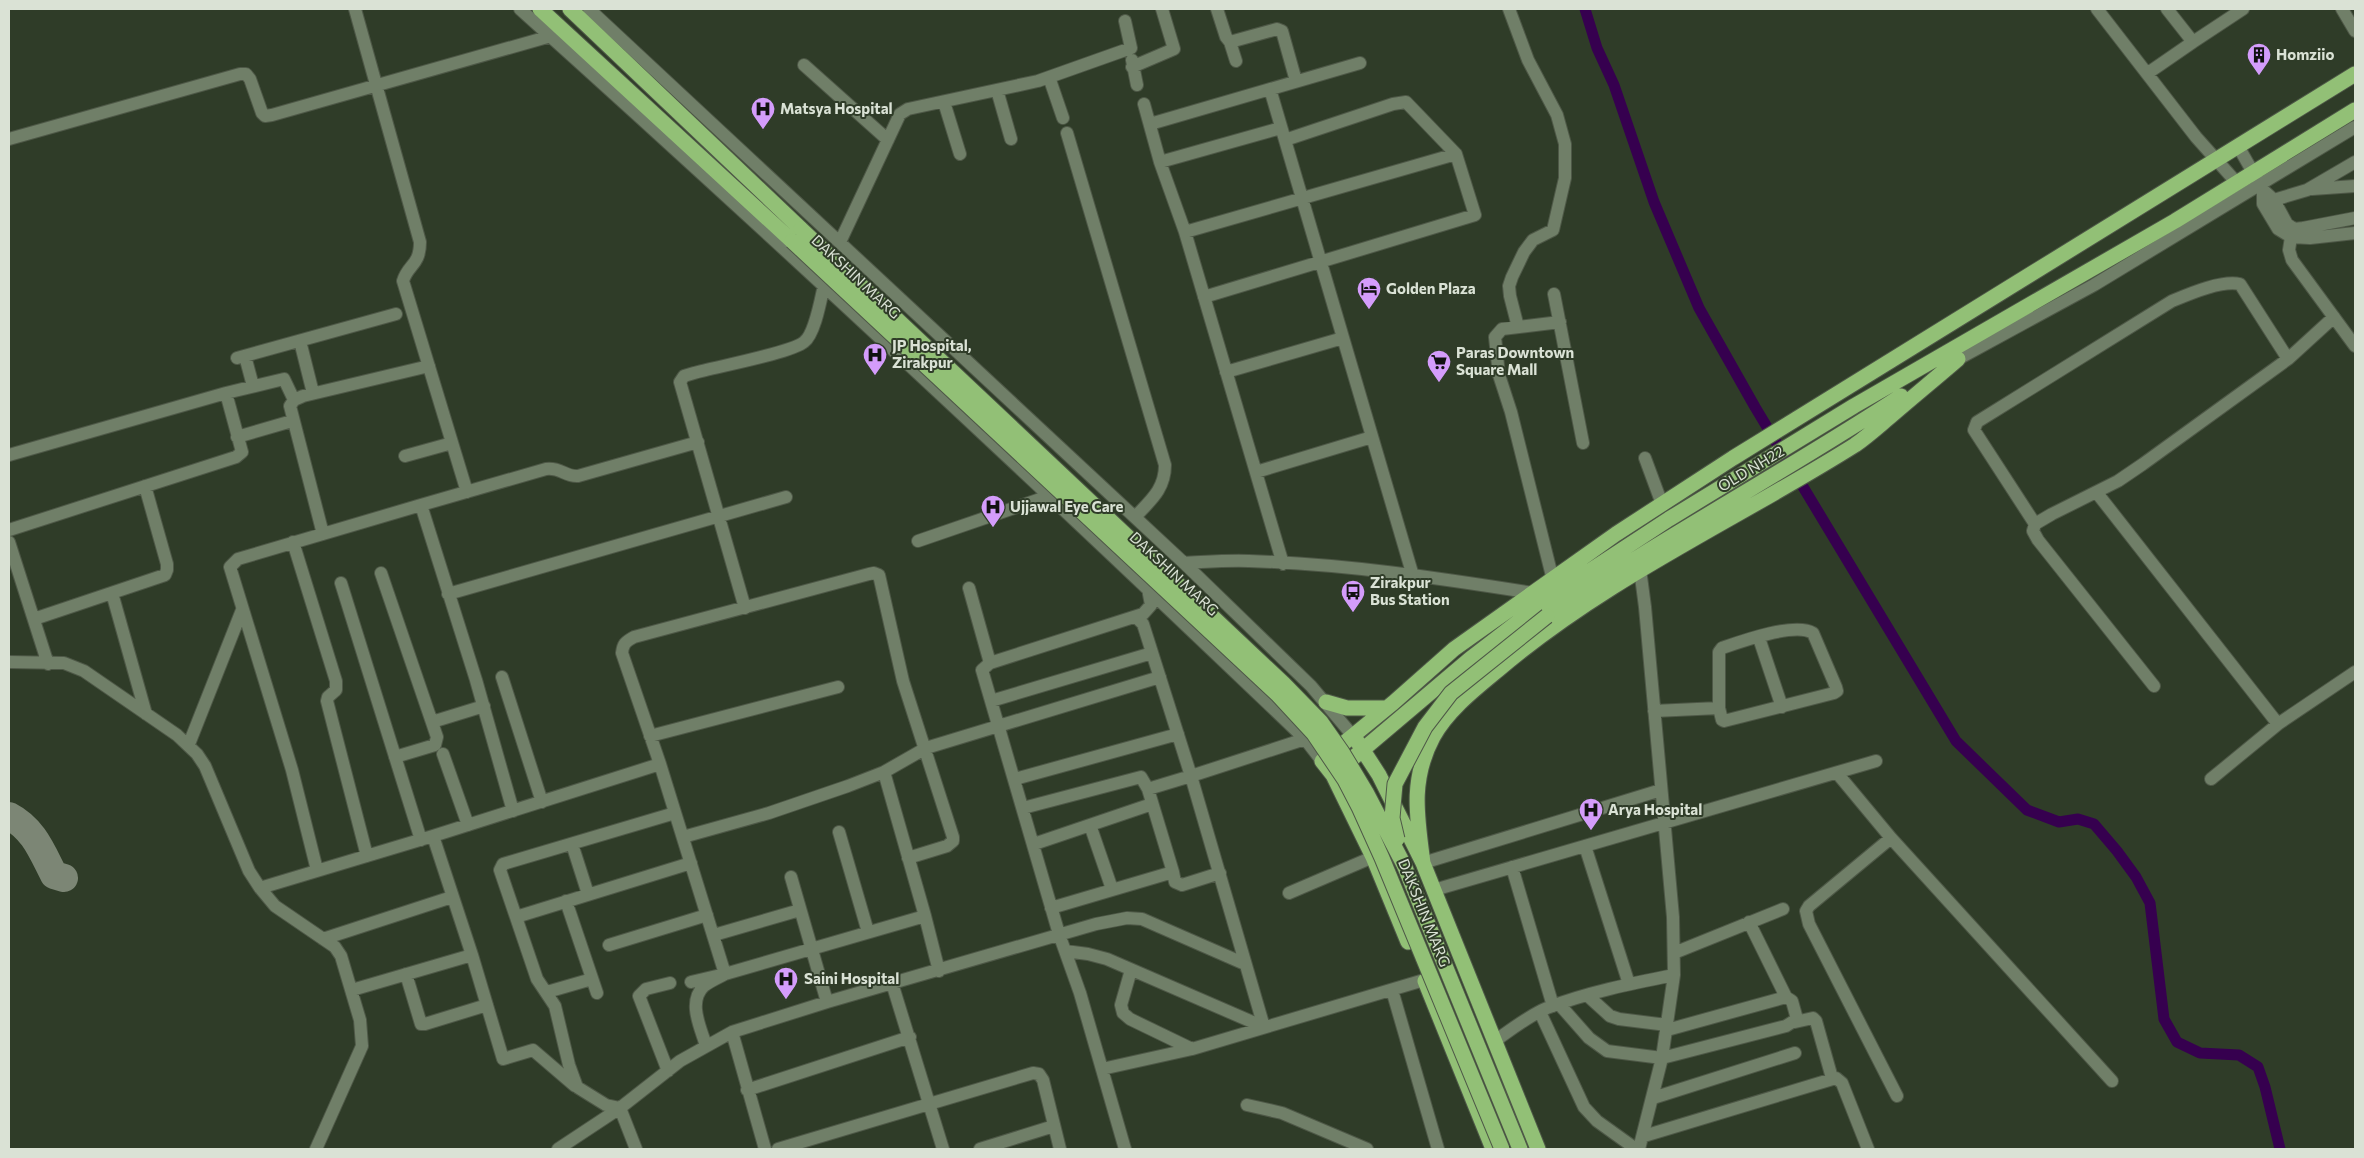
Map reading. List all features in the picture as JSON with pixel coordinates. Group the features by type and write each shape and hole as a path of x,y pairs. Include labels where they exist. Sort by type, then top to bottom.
{"highway":[{"name":"DAKSHIN MARG","path":"540,9 796,235 1284,684 1321,722 1366,792 1404,864"},
{"name":"DAKSHIN MARG","path":"570,9 796,235 1262,680 1314,734 1345,780 1374,841 1502,1149"},
{"path":"1493,1149 1373,857 1333,775 1322,761 1387,708 1454,649 1616,534 1744,452 2355,74"},
{"path":"1333,775 1470,659 1553,595 1838,416 2175,221 2237,183 2259,182 2355,110"},
{"path":"1423,863 1416,796 1421,763 1434,736 1454,708 1529,643 1640,569 1771,496 1856,444 1958,359 1964,344"},
{"name":"OLD NH22","path":"1404,864 1392,818 1395,784 1425,727 1451,693 1547,616 1632,560 1847,431 1958,359"},
{"path":"1326,702 1347,708 1387,708"},
{"name":"DAKSHIN MARG","path":"1353,736 1379,775 1423,863 1538,1149"},
{"path":"1404,864 1520,1149"}],"street":[{"path":"355,9 378,84 420,242 420,254 415,264 405,274 403,281 467,492"},
{"name":"DAKSHIN MARG","path":"520,9 910,365 1148,589 1305,740 1322,761"},
{"name":"DAKSHIN MARG","path":"589,9 1136,517 1326,702 1353,736"},
{"path":"1132,66 1174,48 1162,9"},
{"path":"1217,9 1236,61"},
{"path":"1509,9 1528,60 1557,115 1565,144 1565,178 1553,230 1533,240 1524,252 1509,286 1518,327"},
{"path":"2097,9 2237,183"},
{"path":"2167,9 2193,42"},
{"path":"2148,73 2243,9"},
{"path":"2342,9 2355,31"},
{"path":"1125,21 1137,85"},
{"path":"1230,42 1277,29 1282,31 1296,81"},
{"path":"9,139 240,74 246,74 250,79 262,113 265,116 551,36"},
{"path":"840,242 900,114 908,110 1049,77 1130,48"},
{"path":"1150,124 1360,63"},
{"path":"804,65 888,140"},
{"path":"1049,77 1063,118"},
{"path":"1270,89 1413,576"},
{"path":"997,90 1011,139"},
{"path":"944,102 960,154"},
{"path":"1160,162 1283,134 1406,102 1456,154 1476,215 1204,297"},
{"path":"1144,104 1160,162 1185,232 1283,564"},
{"path":"1958,359 2094,285 2259,182 2355,127"},
{"path":"1067,133 1165,465 1165,478 1160,489 1136,517"},
{"path":"2238,146 2259,182 2278,229 2291,237 2310,238 2355,233"},
{"path":"1185,232 1456,154"},
{"path":"2307,190 2355,162"},
{"path":"2268,202 2307,190 2355,186"},
{"path":"2268,202 2287,224 2294,228 2355,218"},
{"path":"2291,237 2289,250 2292,260 2355,346"},
{"path":"2035,524 1974,430 1977,422 2172,301 2192,292 2228,283 2240,284 2288,359"},
{"path":"744,608 680,382 684,376 789,349 804,342 810,334 824,285"},
{"path":"1554,294 1583,442"},
{"path":"253,386 241,357 396,314"},
{"path":"2154,686 2038,540 2033,531 2035,524 2097,493 2143,464 2288,359 2334,317"},
{"path":"1553,580 1511,412 1498,375 1495,337 1502,329 1560,322"},
{"path":"910,365 938,332"},
{"path":"1226,372 1343,338"},
{"path":"300,340 313,393"},
{"path":"323,534 292,421 290,406 294,400 313,393 429,366"},
{"path":"9,455 226,393 284,379 294,400"},
{"path":"9,530 236,457 242,452 226,393"},
{"path":"237,437 292,421"},
{"path":"1256,472 1372,438"},
{"path":"317,870 292,770 230,571 233,563 238,559 293,542 546,469 554,468 572,477 578,476 698,442"},
{"path":"405,456 452,444"},
{"path":"1645,458 1662,504"},
{"path":"34,619 165,575 167,570 145,486"},
{"path":"2097,493 2278,724"},
{"path":"918,541 1049,496"},
{"path":"448,594 719,518 786,497"},
{"path":"421,505 484,706 513,811"},
{"path":"9,542 48,664"},
{"path":"293,542 336,681 336,690 328,697 327,701 367,856"},
{"path":"1184,563 1248,561 1283,564 1453,580 1533,593"},
{"path":"1540,1012 1584,1107 1597,1121 1638,1149 1644,1136 1662,1058 1674,975 1673,917 1646,607 1640,569"},
{"path":"381,573 437,737 435,745 395,757"},
{"path":"725,974 660,764 622,654 626,641 634,637 869,574 874,573 878,575 903,681 926,748 953,841 947,846 908,858"},
{"path":"341,582 395,757 452,897 472,955 503,1059 533,1050 577,1087 606,1105 620,1108"},
{"path":"969,588 990,663"},
{"path":"1125,1149 1080,993 1059,934 982,670 990,663 1136,617 1151,606 1148,589"},
{"path":"112,593 146,714"},
{"path":"189,744 242,610"},
{"path":"1136,617 1143,624 1178,734 1264,1027"},
{"path":"1804,629 1813,633 1837,691 1782,707 1722,720 1719,652 1722,648 1786,630 1804,629"},
{"path":"1758,638 1782,707"},
{"path":"991,701 1152,653"},
{"path":"9,662 64,664 84,670 189,744 205,766 249,871 260,888 275,906 335,947 352,990 360,1020 362,1046 316,1149"},
{"path":"2211,779 2278,724 2355,672"},
{"path":"502,677 542,802"},
{"path":"683,837 768,813 848,786 884,772 926,748 1160,677"},
{"path":"650,736 838,688"},
{"path":"432,722 484,706"},
{"path":"1654,711 1720,708"},
{"path":"1015,779 1178,734"},
{"path":"1148,790 1305,740"},
{"path":"443,754 468,825"},
{"path":"1434,890 1876,761"},
{"path":"260,888 427,838 660,764"},
{"path":"884,772 939,971"},
{"path":"1838,772 1891,838 2112,1081"},
{"path":"1023,808 1137,777 1144,780 1148,790 1176,882 1182,885 1220,873"},
{"path":"1423,863 1661,790"},
{"path":"1034,844 1152,804"},
{"path":"577,1087 569,1065 558,1014 538,979 500,867 675,813"},
{"path":"1090,825 1112,889"},
{"path":"839,832 868,932"},
{"path":"1891,838 1809,906 1806,912 1809,924 1897,1096"},
{"path":"572,844 588,894"},
{"path":"1585,846 1629,984"},
{"path":"1289,893 1373,857"},
{"path":"516,917 691,863"},
{"path":"1512,867 1556,1005 1589,1038 1607,1051 1662,1058 1813,1018 1816,1021 1832,1078"},
{"path":"1052,908 1172,872"},
{"path":"791,877 827,1002"},
{"path":"323,940 452,897"},
{"path":"566,901 596,992"},
{"path":"1674,954 1783,909"},
{"path":"714,935 800,910"},
{"path":"609,945 708,915"},
{"path":"691,982 725,974 925,916"},
{"path":"558,1149 620,1108 668,1070 732,1032 1059,934 1120,920 1142,919 1245,964"},
{"path":"1749,922 1786,997 1792,1001 1797,1019 1795,1022"},
{"path":"1065,952 1098,956 1264,1027"},
{"path":"352,990 472,955"},
{"path":"1131,970 1121,1005 1123,1013 1130,1019 1192,1049"},
{"path":"406,974 421,1024 487,1006"},
{"path":"706,1046 697,1013 697,999 705,986 725,974"},
{"path":"1495,1041 1540,1012 1556,1005 1629,984 1674,975"},
{"path":"547,992 592,979"},
{"path":"1102,1070 1192,1049 1424,980"},
{"path":"668,1070 639,996 646,989 670,983"},
{"path":"892,983 943,1149"},
{"path":"1392,990 1438,1149"},
{"path":"1588,996 1610,1016 1667,1028 1786,997"},
{"path":"732,1032 764,1149"},
{"path":"747,1090 910,1037"},
{"path":"1653,1098 1795,1052"},
{"path":"778,1149 1033,1073 1038,1074 1043,1080 1060,1149"},
{"path":"1644,1136 1832,1078 1842,1083 1868,1149"},
{"path":"1247,1106 1282,1113 1367,1149"},
{"path":"620,1108 636,1149"},
{"path":"980,1149 1054,1126"}],"waterway":[{"path":"1585,9 1597,48 1614,85 1654,202 1699,308 1755,407 1956,741 2027,810 2059,822 2078,819 2094,824 2117,851 2136,877 2150,903 2164,1019 2177,1042 2200,1053 2239,1055 2258,1067 2265,1087 2280,1149"}],"taxiway":[{"path":"9,816 18,821 31,834 54,875 64,878"}],"place":[{"name":"Homziio","path":"2259,76"},
{"name":"Matsya Hospital","path":"763,130"},
{"name":"Golden Plaza","path":"1369,310"},
{"name":"JP Hospital, Zirakpur","path":"875,376"},
{"name":"Paras Downtown Square Mall","path":"1439,383"},
{"name":"Ujjawal Eye Care","path":"993,528"},
{"name":"Zirakpur Bus Station","path":"1353,613"},
{"name":"Arya Hospital","path":"1591,831"},
{"name":"Saini Hospital","path":"786,1000"}]}
